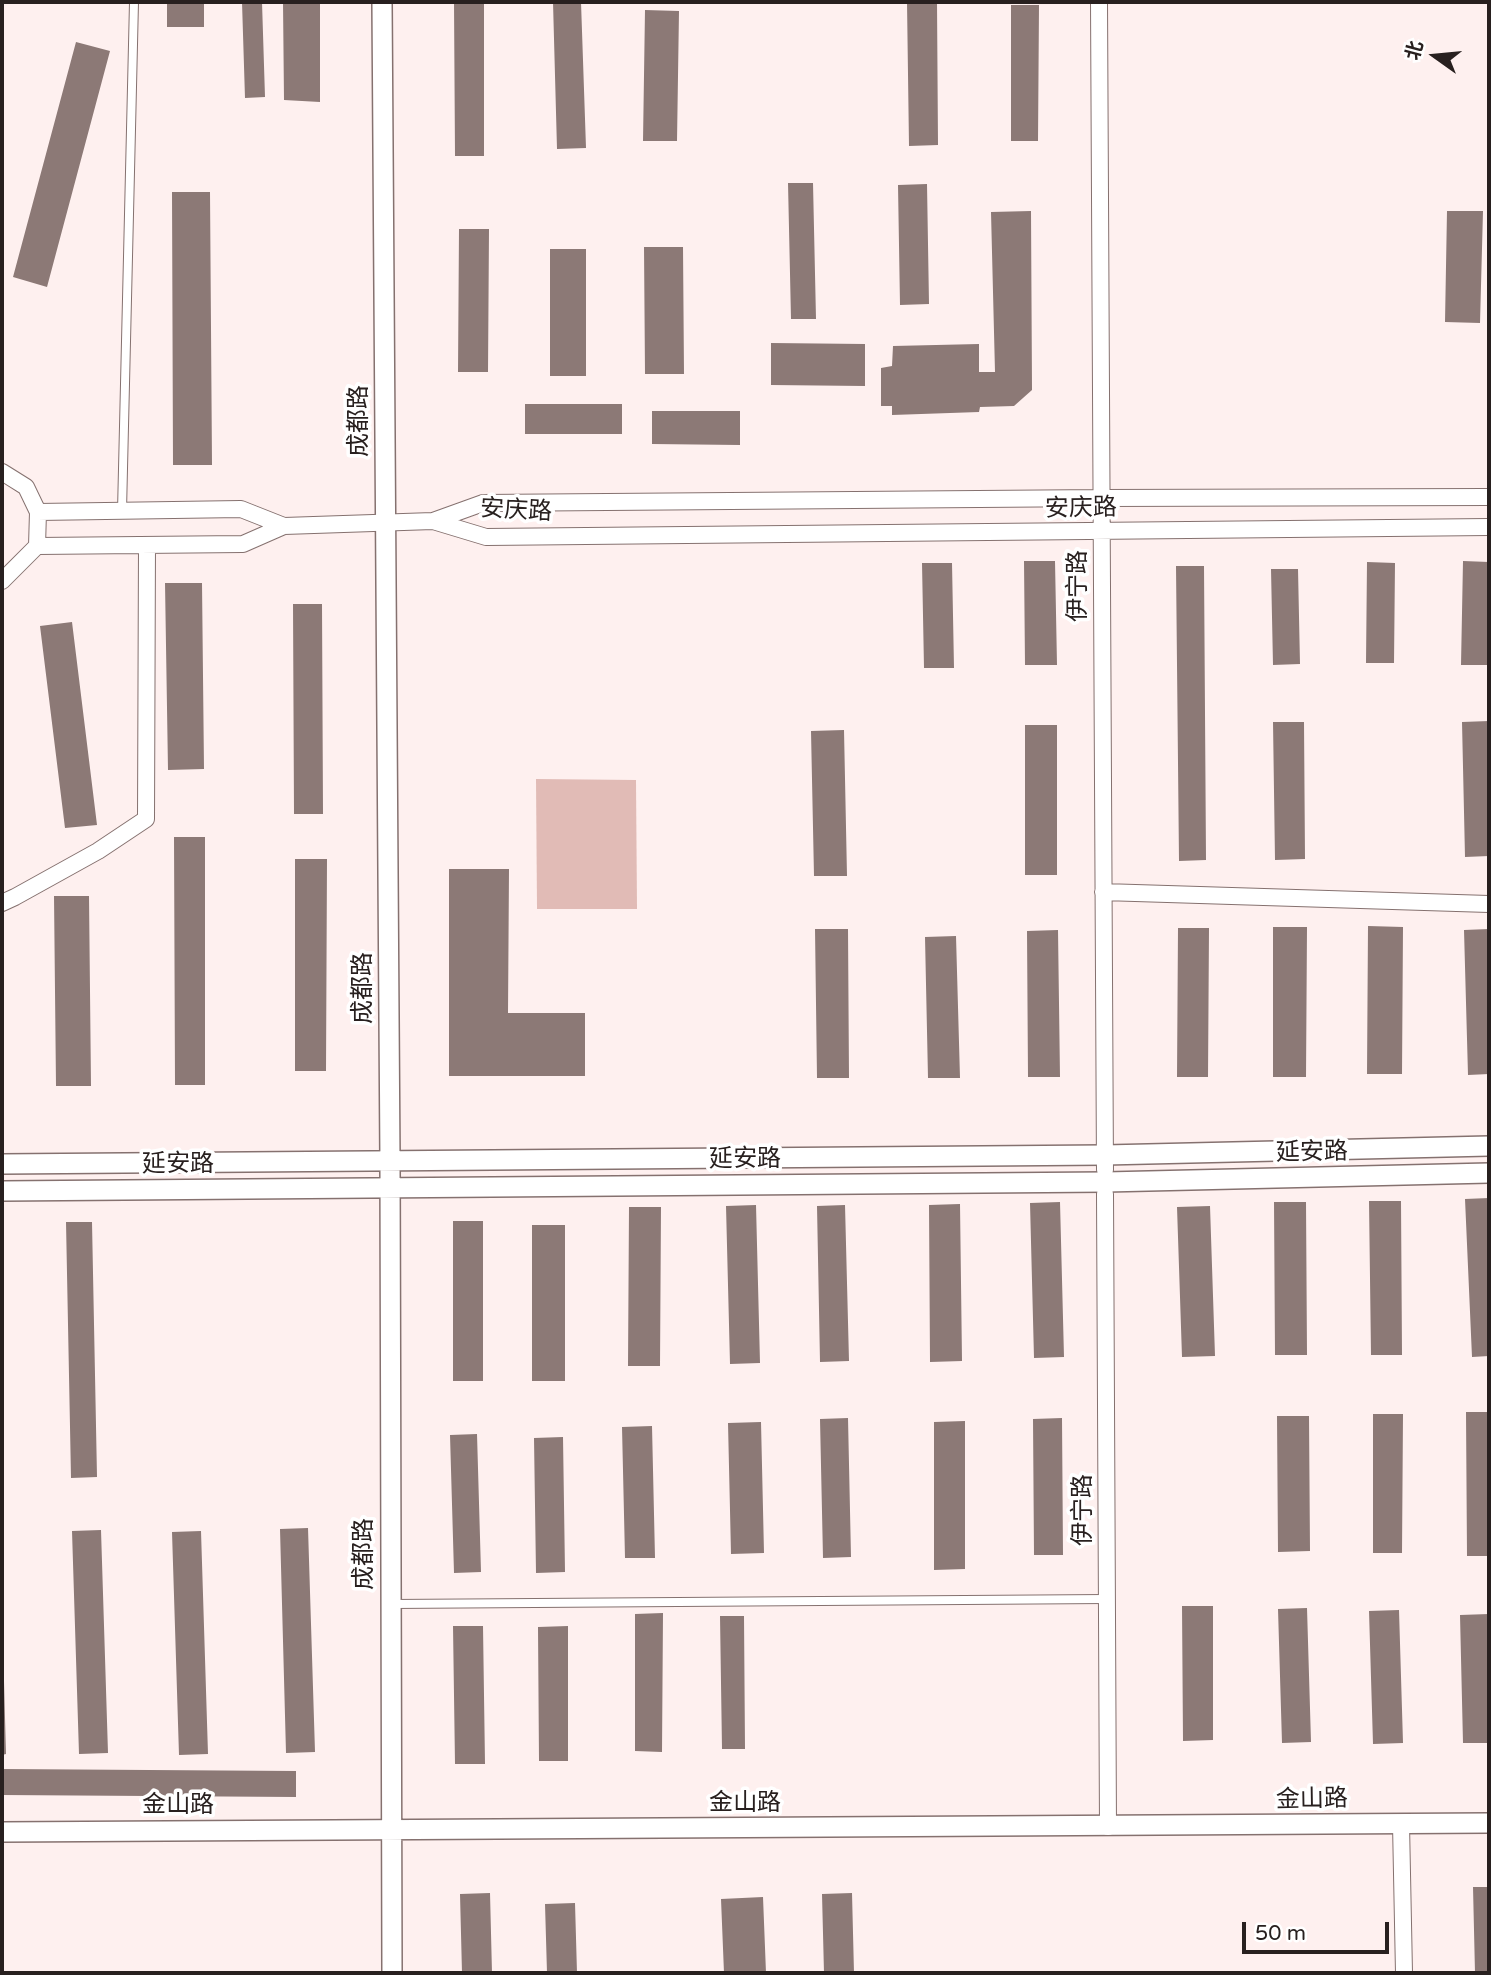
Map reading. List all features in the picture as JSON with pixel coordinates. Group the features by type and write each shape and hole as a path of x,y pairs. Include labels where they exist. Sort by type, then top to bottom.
{"street":[{"name":"成都路","path":"382,2 390,1161 392,1973"},
{"name":"伊宁路","path":"1099,2 1105,1163"},
{"path":"2,472 26,487 38,512 37,546 2,581"},
{"name":"安庆路","path":"433,521 484,503 1489,497"},
{"path":"38,512 241,509 285,526"},
{"path":"37,546 243,544 285,526 433,521"},
{"name":"安庆路","path":"433,521 486,537 1489,527"},
{"path":"2,903 99,851 146,819 147,545"},
{"path":"1103,892 1489,904"},
{"name":"延安路","path":"2,1164 390,1161 1105,1163 1489,1146"},
{"name":"延安路","path":"2,1191 1106,1182 1489,1174"},
{"name":"伊宁路","path":"1105,1194 1108,1827"},
{"name":"金山路","path":"2,1832 1489,1823"},
{"path":"1401,1824 1404,1973"}],"lane":[{"path":"122,511 134,2"},
{"path":"390,1604 1107,1599"}],"shaded area":[{"path":"536,779 636,780 637,909 537,909"}],"building":[{"path":"167,2 204,2 204,27 167,27"},
{"path":"242,2 262,2 265,97 245,98"},
{"path":"283,2 320,2 320,102 284,100"},
{"path":"454,2 484,2 484,156 455,156"},
{"path":"553,2 581,2 586,148 557,149"},
{"path":"907,2 937,2 938,145 909,146"},
{"path":"1011,5 1039,5 1038,141 1011,141"},
{"path":"645,10 679,11 677,141 643,141"},
{"path":"76,42 110,51 47,287 13,277"},
{"path":"788,183 813,183 816,319 791,319"},
{"path":"927,184 929,304 900,305 898,185"},
{"path":"172,192 210,192 212,465 173,465"},
{"path":"1031,211 1032,390 1014,406 980,407 979,412 892,415 892,406 881,406 881,368 892,366 893,346 979,344 979,372 995,372 991,212"},
{"path":"1447,211 1483,211 1480,323 1445,322"},
{"path":"459,229 489,229 488,372 458,372"},
{"path":"644,247 683,247 684,374 645,374"},
{"path":"550,249 586,249 586,376 550,376"},
{"path":"771,343 865,344 865,386 771,385"},
{"path":"525,404 622,404 622,434 525,434"},
{"path":"652,411 740,411 740,445 652,444"},
{"path":"1024,561 1055,561 1057,665 1025,665"},
{"path":"1463,561 1489,562 1489,665 1461,665"},
{"path":"1367,562 1395,563 1394,663 1366,663"},
{"path":"922,563 952,563 954,668 924,668"},
{"path":"1176,566 1204,566 1206,860 1179,861"},
{"path":"1271,569 1298,569 1300,664 1273,665"},
{"path":"165,583 202,583 204,769 168,770"},
{"path":"293,604 322,604 323,814 294,814"},
{"path":"72,622 97,825 65,828 40,626"},
{"path":"1489,721 1489,856 1465,857 1462,722"},
{"path":"1273,722 1304,722 1305,859 1275,860"},
{"path":"1025,725 1057,725 1057,875 1025,875"},
{"path":"844,730 847,876 814,876 811,731"},
{"path":"174,837 205,837 205,1085 175,1085"},
{"path":"295,859 327,859 326,1071 295,1071"},
{"path":"449,869 509,869 508,1013 585,1013 585,1076 449,1076"},
{"path":"54,896 89,896 91,1086 56,1086"},
{"path":"1368,926 1403,927 1402,1074 1367,1074"},
{"path":"1273,927 1307,927 1306,1077 1273,1077"},
{"path":"1178,928 1209,928 1208,1077 1177,1077"},
{"path":"815,929 848,929 849,1078 817,1078"},
{"path":"1489,929 1489,1074 1468,1075 1464,930"},
{"path":"1058,930 1060,1077 1028,1077 1027,931"},
{"path":"956,936 960,1078 928,1078 925,937"},
{"path":"1489,1198 1489,1356 1472,1357 1465,1199"},
{"path":"1369,1201 1401,1201 1402,1355 1371,1355"},
{"path":"1060,1202 1064,1357 1034,1358 1030,1203"},
{"path":"1274,1202 1306,1202 1307,1355 1275,1355"},
{"path":"960,1204 962,1361 930,1362 929,1205"},
{"path":"756,1205 760,1363 730,1364 726,1206"},
{"path":"845,1205 849,1361 820,1362 817,1206"},
{"path":"1210,1206 1215,1356 1182,1357 1177,1207"},
{"path":"629,1207 661,1207 660,1366 628,1366"},
{"path":"453,1221 483,1221 483,1381 453,1381"},
{"path":"66,1222 92,1222 97,1477 71,1478"},
{"path":"532,1225 565,1225 565,1381 532,1381"},
{"path":"1466,1412 1489,1412 1489,1556 1467,1556"},
{"path":"1373,1414 1403,1414 1402,1553 1373,1553"},
{"path":"1277,1416 1309,1416 1310,1551 1278,1552"},
{"path":"848,1418 851,1557 823,1558 820,1419"},
{"path":"1062,1418 1063,1555 1034,1555 1033,1419"},
{"path":"965,1421 965,1569 934,1570 934,1422"},
{"path":"761,1422 764,1553 731,1554 728,1423"},
{"path":"652,1426 655,1558 625,1558 622,1427"},
{"path":"477,1434 481,1572 454,1573 450,1435"},
{"path":"563,1437 565,1572 536,1573 534,1438"},
{"path":"308,1528 315,1752 286,1753 280,1529"},
{"path":"101,1530 108,1753 79,1754 72,1531"},
{"path":"201,1531 208,1754 179,1755 172,1532"},
{"path":"1182,1606 1213,1606 1213,1740 1183,1741"},
{"path":"1307,1608 1311,1742 1282,1743 1278,1609"},
{"path":"1399,1610 1403,1743 1373,1744 1369,1611"},
{"path":"663,1613 662,1752 635,1751 635,1614"},
{"path":"1489,1614 1489,1743 1463,1743 1460,1615"},
{"path":"720,1616 744,1616 745,1749 722,1749"},
{"path":"453,1626 483,1626 485,1764 455,1764"},
{"path":"568,1626 568,1761 539,1761 538,1627"},
{"path":"2,1681 6,1754 2,1755"},
{"path":"2,1769 296,1771 296,1797 2,1795"},
{"path":"1473,1887 1489,1887 1489,1973 1475,1973"},
{"path":"490,1893 492,1973 462,1973 460,1894"},
{"path":"852,1893 854,1973 824,1973 822,1894"},
{"path":"763,1897 766,1973 724,1973 721,1899"},
{"path":"575,1903 577,1973 547,1973 545,1904"}]}
